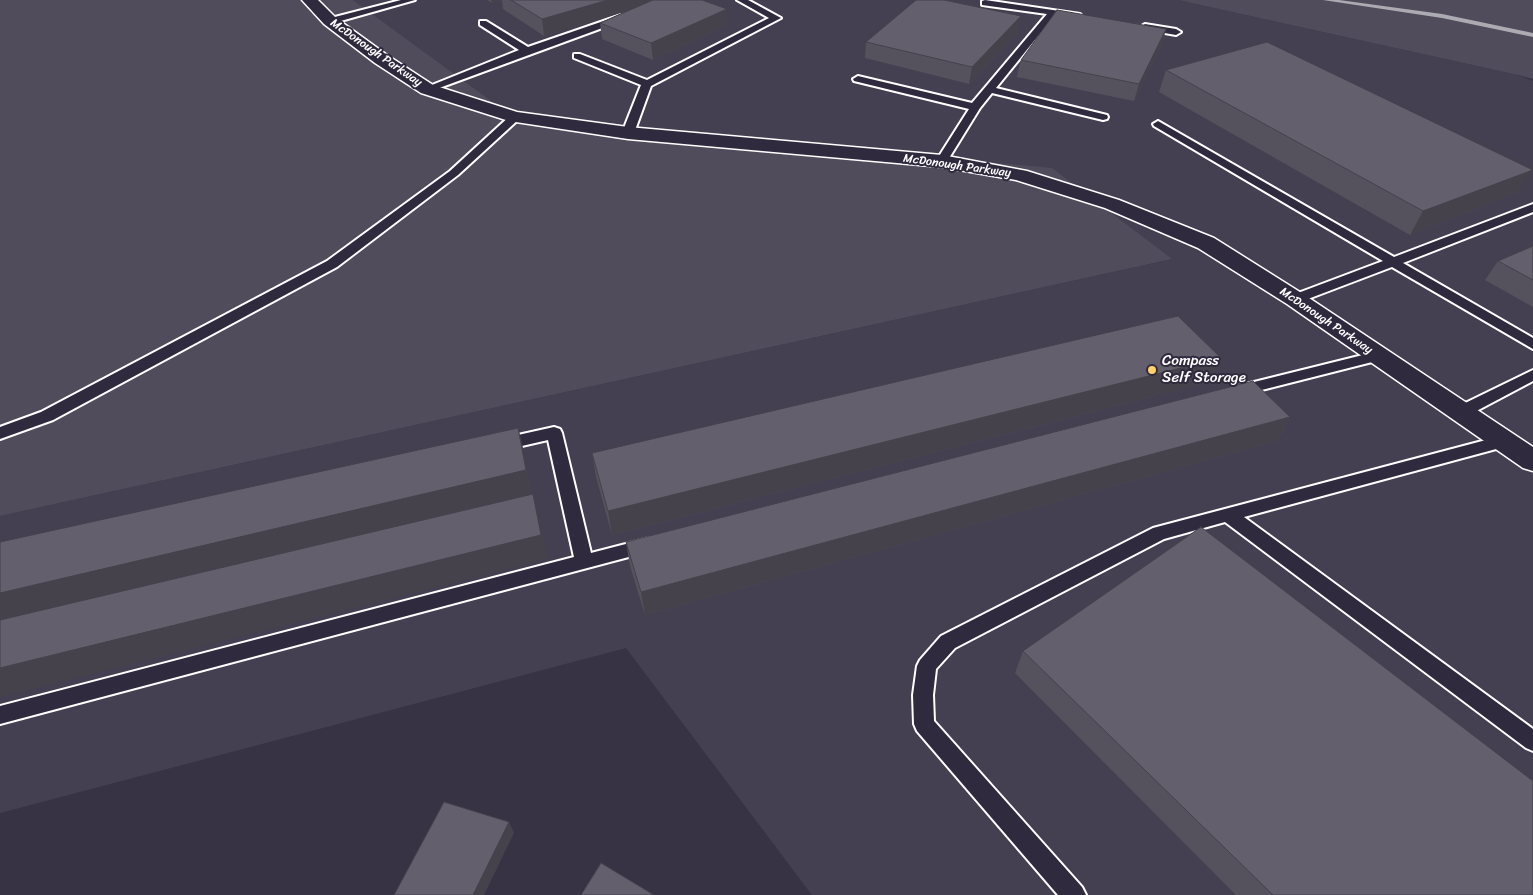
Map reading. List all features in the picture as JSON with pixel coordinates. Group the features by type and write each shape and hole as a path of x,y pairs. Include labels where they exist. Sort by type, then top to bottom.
{"street":[{"name":"McDonough Parkway","path":"310,0 330,21 427,89 515,117 628,133 942,161 1020,176 1112,204 1206,243 1295,300 1533,461"}],"lane":[{"path":"330,21 411,0"},
{"path":"628,133 648,84 776,18 741,0"},
{"path":"985,3 1091,18"},
{"path":"942,161 975,107 1053,12"},
{"path":"427,89 527,51 628,16"},
{"path":"482,23 527,51"},
{"path":"1138,26 1176,32"},
{"path":"577,56 648,84"},
{"path":"858,79 975,107"},
{"path":"990,90 1103,117"},
{"path":"0,433 47,416 332,264 454,173 515,117"},
{"path":"1158,124 1533,344"},
{"path":"1295,300 1533,208"},
{"path":"1227,394 1379,356"},
{"path":"1461,412 1533,375"},
{"path":"486,448 554,433 584,562"},
{"path":"1074,895 924,724 923,695 927,666 948,642 1159,533 1505,441"},
{"path":"1228,515 1533,741"},
{"path":"0,715 660,542"}],"shaded area":[{"path":"0,0 353,0 516,119 1052,168 1172,259 0,516"},
{"path":"353,0 1178,0 1518,75 1533,81 1533,895 812,895 626,648 0,813 0,516 1172,259 516,119"},
{"path":"1178,0 1533,0 1533,79 1518,75"}],"building":[{"path":"511,0 608,0 542,19"},
{"path":"653,0 702,0 727,9 651,43 600,23"},
{"path":"916,0 944,0 1021,16 972,67 866,42"},
{"path":"1057,10 1166,29 1139,84 1021,60"},
{"path":"1267,42 1533,170 1423,211 1166,70"},
{"path":"1533,246 1533,280 1498,261"},
{"path":"1178,316 1221,358 608,511 592,453"},
{"path":"1253,381 1290,417 641,592 626,542"},
{"path":"518,428 526,470 0,593 0,542"},
{"path":"533,494 541,535 0,668 0,620"},
{"path":"1201,527 1533,781 1533,895 1273,895 1023,651"},
{"path":"444,802 509,822 473,895 394,895"},
{"path":"601,863 654,895 581,895"}],"waterway":[{"path":"1326,0 1442,16 1533,35"}],"place":[{"name":"Compass Self Storage","path":"1152,370"}]}
